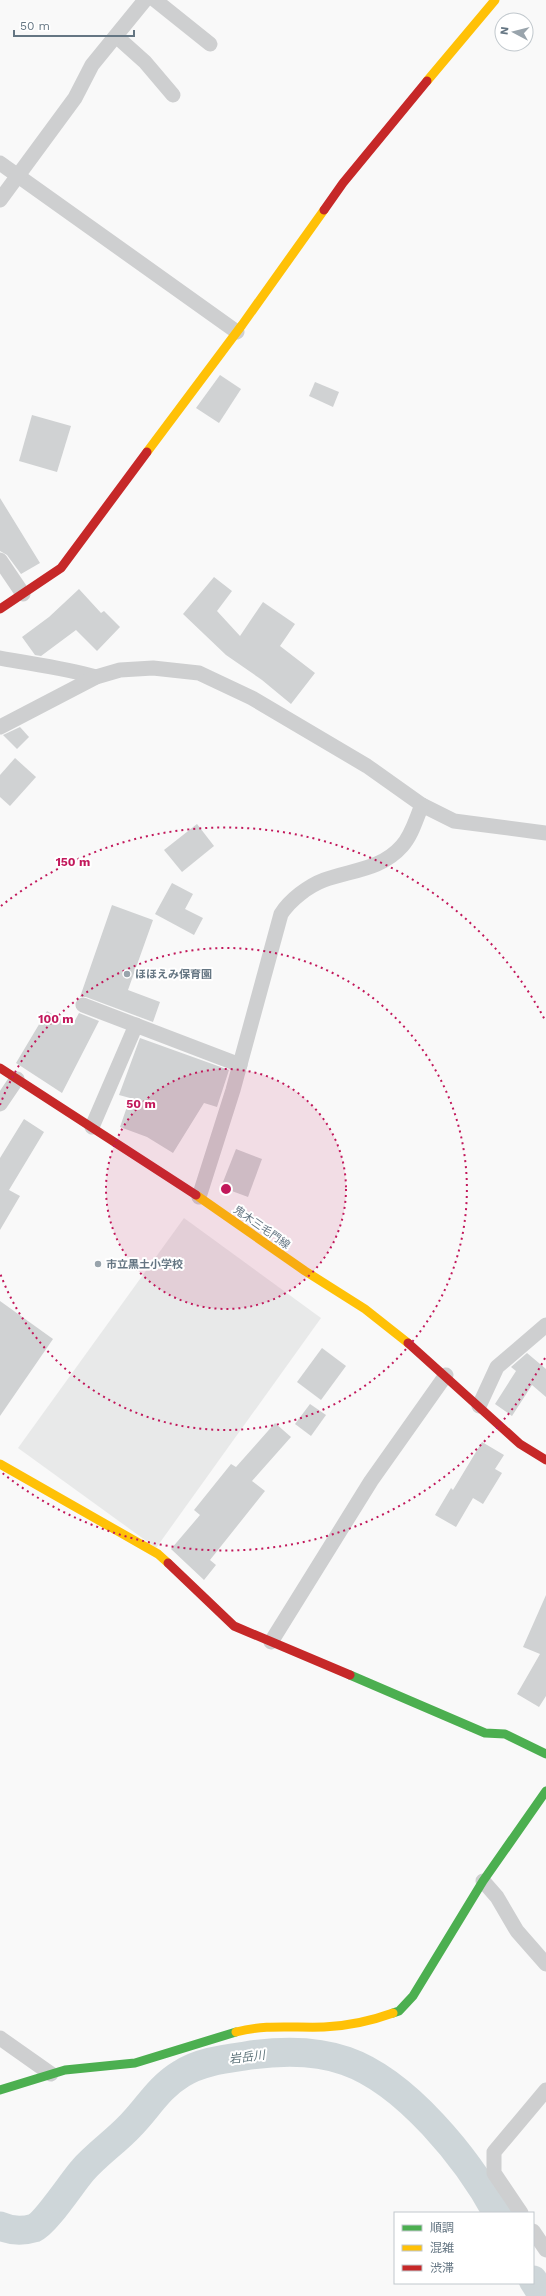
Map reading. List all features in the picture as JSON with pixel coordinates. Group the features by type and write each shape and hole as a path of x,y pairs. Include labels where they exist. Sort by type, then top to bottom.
{"street":[{"path":"0,200 75,98 92,65 145,0"},
{"path":"155,0 210,44"},
{"path":"0,609 61,568 237,332 343,183 495,0"},
{"path":"116,36 146,62 173,95"},
{"path":"0,163 237,332"},
{"path":"0,560 23,594"},
{"path":"0,658 78,672 96,677"},
{"path":"0,726 96,677 120,670 153,668 199,673 252,698 353,758 422,805 454,821 546,833"},
{"path":"199,1197 240,1065 276,934 278,921 287,906 323,880 365,870 393,854 409,836 422,805"},
{"path":"83,1005 240,1065"},
{"path":"92,1127 136,1025"},
{"name":"鬼木三毛門線","path":"0,1068 199,1197 305,1271 391,1327 446,1375 520,1444 546,1460"},
{"path":"0,1104 17,1079"},
{"path":"479,1406 497,1367 546,1325"},
{"path":"271,1642 371,1482 446,1375"},
{"path":"0,1464 158,1554 234,1626 485,1733 505,1734 546,1754"},
{"path":"0,2090 65,2070 135,2063 210,2038 254,2027 325,2027 373,2020 399,2011 413,1996 483,1881 546,1791"},
{"path":"483,1881 497,1896 517,1931 546,1964"},
{"path":"0,2038 52,2074"},
{"path":"520,2212 494,2173 494,2152 546,2090"},
{"path":"534,2232 546,2250"}],"shaded area":[{"path":"184,1218 321,1318 156,1548 18,1448"}],"building":[{"path":"220,375 241,389 219,423 196,408"},
{"path":"315,382 339,392 333,407 309,396"},
{"path":"32,415 71,426 57,472 19,461"},
{"path":"0,498 40,563 21,574 7,555 0,551"},
{"path":"214,577 232,591 217,611 240,636 263,602 295,624 280,646 315,673 291,704 262,680 226,655 183,614"},
{"path":"79,589 101,613 104,611 120,627 97,651 76,630 41,656 35,655 22,637 49,617"},
{"path":"20,727 29,737 17,749 3,735"},
{"path":"15,758 36,777 10,806 0,797 0,775"},
{"path":"197,824 214,846 182,872 164,850"},
{"path":"172,883 193,894 185,909 203,918 194,935 155,914"},
{"path":"112,905 153,920 128,990 160,1002 153,1022 86,997 80,997"},
{"path":"47,1011 72,1026 79,1013 99,1021 62,1093 16,1063"},
{"path":"140,1038 229,1070 217,1107 204,1103 173,1153 147,1137 120,1127 130,1098 119,1095"},
{"path":"24,1119 44,1132 9,1190 20,1196 0,1230 0,1158"},
{"path":"236,1149 262,1159 248,1197 221,1187"},
{"path":"0,1301 53,1339 0,1416"},
{"path":"322,1348 346,1366 321,1400 297,1382"},
{"path":"527,1353 546,1369 546,1397 532,1385 512,1416 495,1404 516,1371 511,1367"},
{"path":"310,1404 326,1415 311,1436 295,1424"},
{"path":"275,1423 291,1437 252,1481 265,1491 210,1560 216,1565 204,1580 171,1549 200,1515 194,1510 231,1464 236,1467"},
{"path":"482,1442 504,1455 495,1469 502,1473 483,1504 473,1498 456,1527 435,1515 451,1488 453,1490"},
{"path":"546,1595 546,1696 539,1707 517,1694 540,1654 523,1647"}],"waterway":[{"name":"岩岳川","path":"0,2226 12,2230 20,2230 34,2228 39,2225 88,2164 130,2126 166,2085 181,2074 204,2064 220,2060 257,2054 283,2052 309,2053 334,2057 369,2071 391,2086 412,2104 452,2147 470,2169 496,2212"},
{"name":"岩岳川","path":"534,2282 543,2296"}],"traffic: fast":[{"path":"350,1675 485,1733 505,1734 546,1754"},
{"path":"393,2013 399,2011 413,1996 483,1881 546,1791"},
{"path":"0,2090 65,2070 135,2063 236,2032"}],"traffic: slow":[{"path":"427,81 495,0"},
{"path":"147,452 242,325 324,210"},
{"path":"196,1195 305,1271 365,1309 408,1343"},
{"path":"0,1464 158,1554 168,1563"},
{"path":"236,2032 269,2027 341,2026 368,2021 393,2013"}],"traffic: jam":[{"path":"324,210 343,183 427,81"},
{"path":"0,609 61,568 147,452"},
{"path":"0,1068 196,1195"},
{"path":"408,1343 520,1444 546,1460"},
{"path":"168,1563 234,1626 350,1675"}],"place":[{"name":"ほほえみ保育園","path":"127,974"},
{"name":"市立黒土小学校","path":"98,1264"}]}
